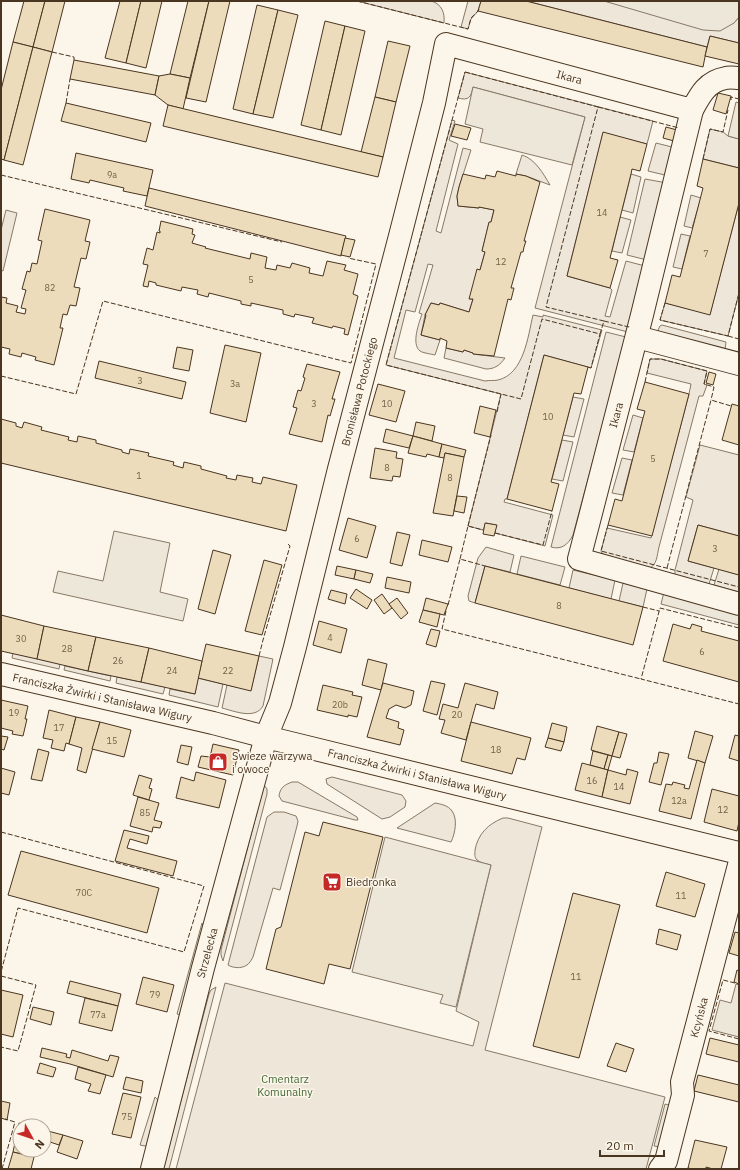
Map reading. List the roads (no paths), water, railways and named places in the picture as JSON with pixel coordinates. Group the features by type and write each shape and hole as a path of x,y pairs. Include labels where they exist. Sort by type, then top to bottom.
{"street":[{"name":"Ikara","path":"446,44 692,110"},
{"name":"Bronisława Potockiego","path":"266,737 280,703 295,647 339,469 402,230 428,126 446,44"},
{"name":"Ikara","path":"739,78 726,78 710,84 699,96 692,110 637,338 580,560 739,604"},
{"path":"637,338 739,364"},
{"name":"Franciszka Żwirki i Stanisława Wigury","path":"1,674 213,723 739,853"},
{"name":"Strzelecka","path":"152,1169 203,968 266,737"},
{"name":"Kcyńska","path":"660,1169 666,1161 683,1096 682,1082 739,865"}],"place":[{"name":"Swieze warzywa i owoce","path":"218,762"},
{"name":"Biedronka","path":"332,882"}],"park label":[{"name":"Cmentarz Komunalny","path":"285,1085"}]}
